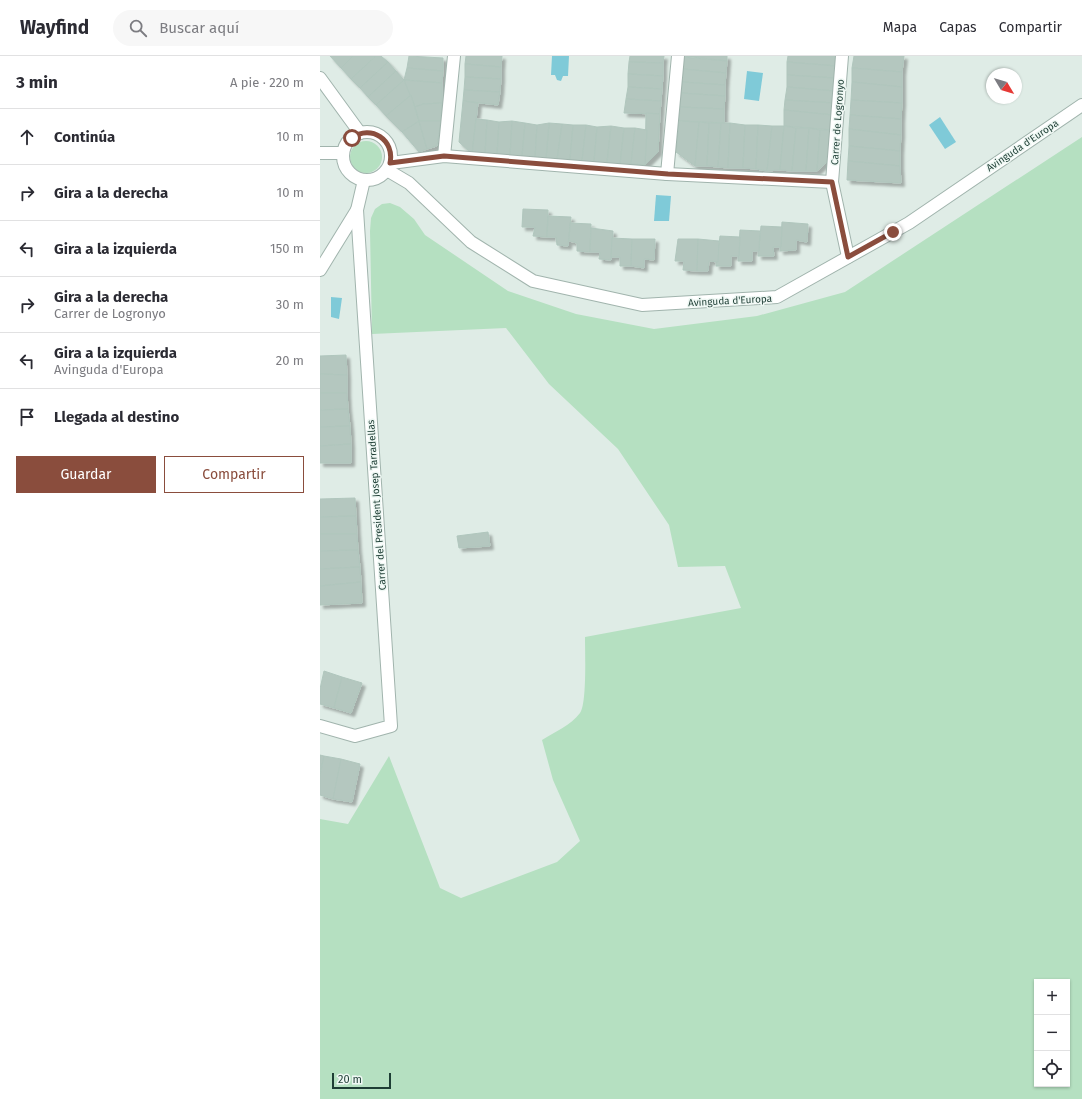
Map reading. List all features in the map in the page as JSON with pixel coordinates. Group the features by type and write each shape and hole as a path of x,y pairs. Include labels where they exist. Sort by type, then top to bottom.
{"street":[{"path":"444,156 454,56"},
{"path":"668,174 678,56"},
{"name":"Carrer de Logronyo","path":"842,56 832,182 848,257"},
{"path":"320,78 360,133"},
{"name":"Avinguda d'Europa","path":"389,167 409,183 471,242 533,281 642,305 777,298 909,223 1082,105"},
{"path":"389,167 391,152 384,139 371,132 360,133 349,141 343,153 344,162 348,171 355,177 364,180 377,179 389,167 444,156 668,174 832,182"},
{"path":"320,153 343,153"},
{"name":"Carrer del President Josep Tarradellas","path":"320,726 355,736 391,726 357,210 364,180"},
{"name":"Carrer del President Josep Tarradellas","path":"320,270 357,210"}],"green space":[{"path":"1082,137 1082,1099 320,1099 320,819 348,824 389,756 440,888 461,898 557,862 580,841 553,780 542,740 572,721 580,713 584,699 585,637 741,608 725,566 678,567 669,525 618,449 549,384 506,328 372,334 370,231 371,218 375,209 382,204 390,203 400,207 414,219 425,235 508,291 576,314 654,329 757,316 845,292"},
{"path":"366,141 375,144 379,148 382,157 379,166 375,170 366,173 357,170 353,166 350,157 353,148 357,144"}],"water":[{"path":"552,56 569,56 568,76 563,76 561,81 557,80 555,75 551,75"},
{"path":"747,71 763,73 759,101 744,99"},
{"path":"940,117 956,142 945,149 929,125"},
{"path":"656,195 671,196 669,221 654,221"},
{"path":"331,297 342,298 339,319 331,317"}],"building":[{"path":"330,56 353,56 341,68"},
{"path":"353,56 376,56 351,79 341,68"},
{"path":"376,56 381,56 388,62 360,88 351,79"},
{"path":"409,56 443,58 443,71 407,68"},
{"path":"466,56 502,56 501,67 465,64"},
{"path":"630,56 664,56 663,63 629,62"},
{"path":"683,56 727,56 727,61"},
{"path":"788,56 836,56 836,66 787,62"},
{"path":"854,56 904,56 902,72 852,68"},
{"path":"683,57 727,61 726,73 683,69"},
{"path":"388,62 396,71 368,97 360,88"},
{"path":"629,62 663,63 663,76 628,74"},
{"path":"787,62 836,66 835,78 787,75"},
{"path":"465,64 501,67 501,79 465,77"},
{"path":"407,68 443,71 442,83 404,80"},
{"path":"852,68 902,72 902,87 852,82"},
{"path":"683,69 726,73 725,85 682,82"},
{"path":"396,71 404,80 376,105 368,97"},
{"path":"628,74 663,76 662,89 628,87"},
{"path":"787,75 835,78 835,91 787,87"},
{"path":"465,77 501,79 500,92 464,90"},
{"path":"404,80 411,95 386,116 376,105"},
{"path":"404,80 442,83 442,103 423,104 415,107"},
{"path":"682,82 725,85 725,96 681,93"},
{"path":"852,82 902,87 902,103 851,100"},
{"path":"628,87 662,89 661,101 626,99"},
{"path":"787,87 835,91 834,103 785,100"},
{"path":"464,90 500,92 498,105 463,101"},
{"path":"681,93 725,96 724,109 680,107"},
{"path":"411,95 419,121 402,132 386,116"},
{"path":"626,99 661,101 660,114 624,113"},
{"path":"785,100 834,103 833,115 784,110"},
{"path":"851,100 902,103 901,119 850,115"},
{"path":"463,101 478,103 472,154 459,142"},
{"path":"442,103 441,121 419,121 415,107 423,104"},
{"path":"680,107 724,109 724,123 679,121"},
{"path":"784,110 833,115 832,130 784,126"},
{"path":"646,113 660,114 658,152 645,165"},
{"path":"850,115 901,119 901,135 849,129"},
{"path":"476,119 487,120 485,155 472,154"},
{"path":"487,120 499,122 497,155 485,155"},
{"path":"419,121 427,149 419,152 402,132"},
{"path":"419,121 441,121 437,146 427,149"},
{"path":"512,121 510,157 497,155 499,122"},
{"path":"512,121 525,123 522,157 510,157"},
{"path":"679,121 699,122 695,166 676,152"},
{"path":"699,122 709,123 707,166 695,166"},
{"path":"525,123 537,125 535,159 522,157"},
{"path":"549,123 562,124 557,160 546,159"},
{"path":"549,123 546,159 535,159 537,125"},
{"path":"709,123 721,123 718,167 707,166"},
{"path":"721,123 730,123 728,168 718,167"},
{"path":"730,123 745,125 743,168 728,168"},
{"path":"562,124 573,125 570,160 557,160"},
{"path":"573,125 586,125 582,161 570,160"},
{"path":"586,125 597,127 594,162 582,161"},
{"path":"745,125 758,125 756,169 743,168"},
{"path":"758,125 772,126 767,171 756,169"},
{"path":"611,126 607,163 594,162 597,127"},
{"path":"611,126 624,128 620,165 607,163"},
{"path":"772,126 784,126 780,170 767,171"},
{"path":"784,126 796,128 792,171 780,170"},
{"path":"624,128 635,128 631,164 620,165"},
{"path":"635,128 647,130 645,165 631,164"},
{"path":"796,128 809,128 806,171 792,171"},
{"path":"809,128 820,130 817,171 806,171"},
{"path":"849,129 901,135 900,151 849,146"},
{"path":"820,130 832,130 830,159 817,171"},
{"path":"849,146 900,151 900,166 848,161"},
{"path":"848,161 900,166 901,183 847,180"},
{"path":"523,209 548,210 547,237 533,236 535,227 522,227"},
{"path":"548,216 571,217 568,246 557,245 556,237 547,237"},
{"path":"782,222 808,224 807,242 796,240 796,250 780,251"},
{"path":"570,223 591,224 590,252 577,251 577,243 569,241"},
{"path":"761,226 782,227 781,247 773,247 774,256 758,256"},
{"path":"591,228 613,231 611,260 599,259 600,252 590,252"},
{"path":"740,230 760,231 759,251 752,251 752,261 738,261"},
{"path":"720,236 740,237 739,256 731,256 731,266 716,266"},
{"path":"612,238 632,239 631,266 620,266 620,257 611,257"},
{"path":"632,239 655,239 654,260 644,259 644,268 631,266"},
{"path":"678,239 698,239 697,271 683,270 684,261 675,261"},
{"path":"698,239 719,241 718,262 709,261 708,271 697,271"},
{"path":"346,355 347,375 320,374 320,356"},
{"path":"320,374 347,375 347,393 320,393"},
{"path":"320,393 347,393 348,409 320,410"},
{"path":"348,409 350,426 320,427 320,410"},
{"path":"350,426 351,444 320,446 320,427"},
{"path":"351,444 351,463 320,463 320,446"},
{"path":"355,498 356,516 320,517 320,499"},
{"path":"356,516 357,534 320,534 320,517"},
{"path":"488,532 490,546 459,548 457,536"},
{"path":"320,534 357,534 358,550 320,551"},
{"path":"358,550 360,567 320,569 320,551"},
{"path":"360,567 361,582 320,586 320,569"},
{"path":"361,582 362,603 320,605 320,586"},
{"path":"324,671 342,677 334,708 320,704 320,689"},
{"path":"342,677 362,683 351,713 334,708"},
{"path":"320,755 324,756 320,775"},
{"path":"324,756 341,759 333,799 320,795 320,775"},
{"path":"341,759 360,764 352,802 333,799"}],"route":[{"path":"352,138 360,133 367,132 375,133 381,136 390,148 390,163 444,156 668,174 832,182 848,257 893,232"}]}
